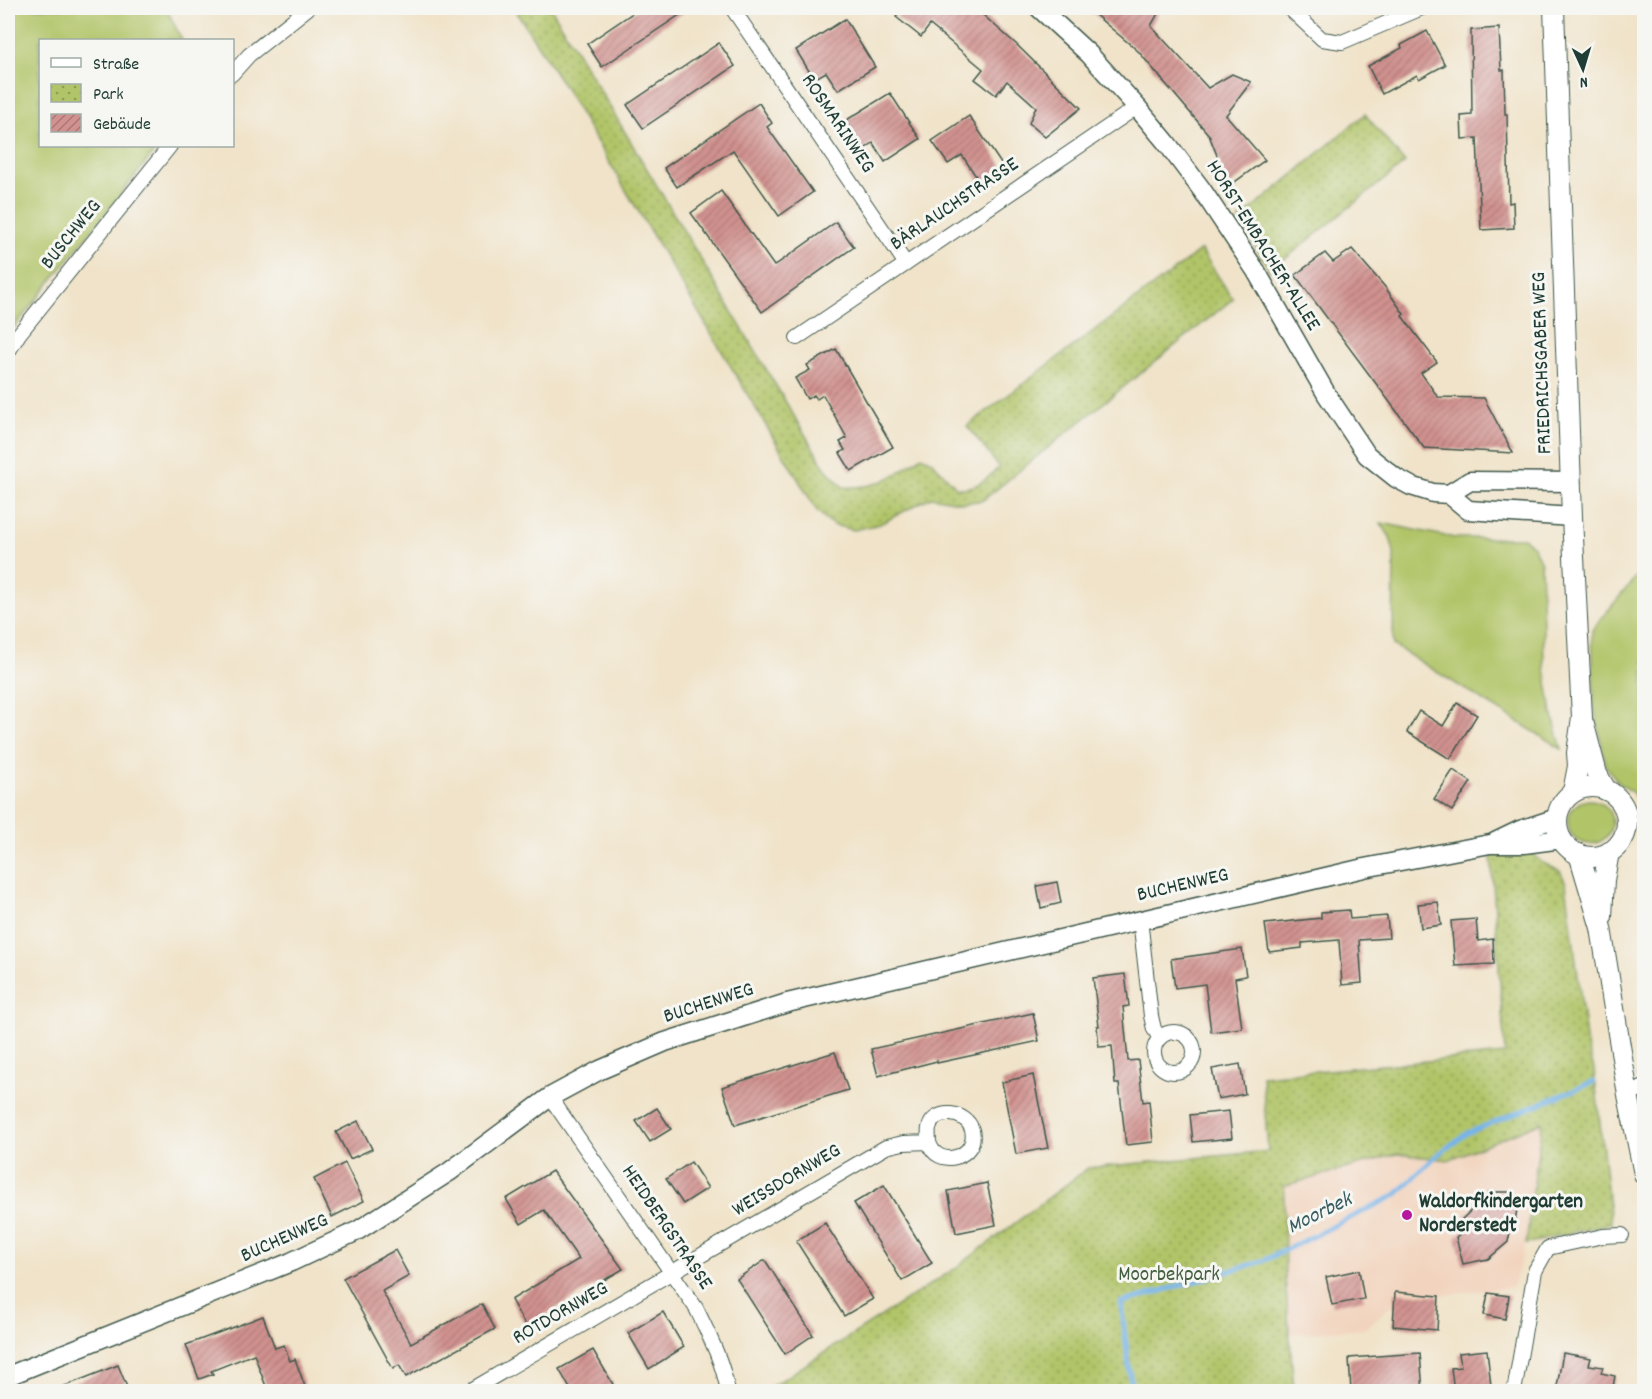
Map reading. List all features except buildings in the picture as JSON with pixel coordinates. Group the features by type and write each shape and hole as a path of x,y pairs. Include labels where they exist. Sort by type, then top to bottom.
{"main road":[{"name":"FRIEDRICHSGABER WEG","path":"1554,8 1572,517 1582,717 1577,753 1578,766 1573,792"},
{"name":"FRIEDRICHSGABER WEG","path":"1582,717 1597,774 1606,790"},
{"path":"1586,788 1606,790 1621,803 1626,821 1622,839 1609,852 1594,857 1579,854 1569,848 1557,829 1557,818 1564,801 1573,792 1586,788"},
{"path":"1602,928 1604,880 1609,852"},
{"path":"1579,854 1602,928 1636,1091 1644,1174"}],"street":[{"path":"234,72 249,55 308,8"},
{"name":"ROSMARINWEG","path":"732,8 906,264"},
{"name":"HORST-EMBACHER-ALLEE","path":"1039,8 1089,54 1137,107 1202,189 1256,271 1327,395 1367,455 1381,468 1411,486 1433,493 1449,494 1468,510 1572,517"},
{"path":"1289,8 1322,39 1342,42 1422,8"},
{"name":"BÄRLAUCHSTRASSE","path":"797,338 1137,107"},
{"name":"BUSCHWEG","path":"8,352 19,334 169,147"},
{"path":"1449,494 1470,482 1571,482"},
{"name":"BUCHENWEG","path":"1490,844 1520,830 1557,818"},
{"name":"BUCHENWEG","path":"8,1376 291,1262 357,1231 449,1172 550,1097 600,1070 665,1042 786,1003 1364,868 1490,844 1524,844 1562,839"},
{"path":"1140,919 1151,1016 1160,1038"},
{"name":"HEIDBERGSTRASSE","path":"550,1097 696,1308 712,1341 725,1376 728,1392"},
{"name":"WEISSDORNWEG","path":"673,1273 885,1147 903,1143 929,1142"},
{"path":"1514,1392 1535,1271 1548,1248 1603,1236 1622,1235"},
{"name":"ROTDORNWEG","path":"473,1392 473,1389 673,1273"}],"shaded area":[{"name":"Waldorfkindergarten Norderstedt","path":"1543,1122 1526,1244 1513,1287 1397,1300 1365,1329 1290,1334 1285,1277 1284,1186 1397,1154 1448,1160"}],"green space":[{"path":"8,8 166,8 182,39 39,39 39,147 158,147 8,335"},
{"path":"514,8 551,8 825,468 843,487 867,486 886,480 922,456 931,460 957,488 981,483 999,467 967,426 1201,250 1233,299 983,500 964,503 931,497 880,524 854,530 833,525 817,511 563,85"},
{"path":"1365,114 1405,163 1270,271 1239,220"},
{"path":"1381,523 1455,538 1523,538 1533,546 1541,563 1544,662 1552,713 1562,749 1393,645 1394,552 1390,537"},
{"path":"1644,567 1644,816 1633,793 1618,782 1606,766 1594,707 1592,630"},
{"path":"1590,800 1606,806 1612,822 1606,838 1590,844 1574,838 1568,822 1574,806"},
{"name":"Moorbekpark","path":"1511,851 1531,853 1543,863 1560,871 1566,883 1587,1046 1594,1069 1611,1223 1526,1244 1542,1122 1448,1160 1397,1154 1284,1186 1285,1277 1294,1391 763,1392 953,1270 1088,1168 1268,1151 1262,1076 1505,1054 1491,855"}],"waterway":[{"name":"Moorbek","path":"1638,1076 1644,1072"},
{"name":"Moorbek","path":"1132,1392 1121,1303 1263,1261 1396,1195 1436,1156 1467,1133 1594,1082"}],"place":[{"name":"Waldorfkindergarten Norderstedt","path":"1407,1215"}]}
